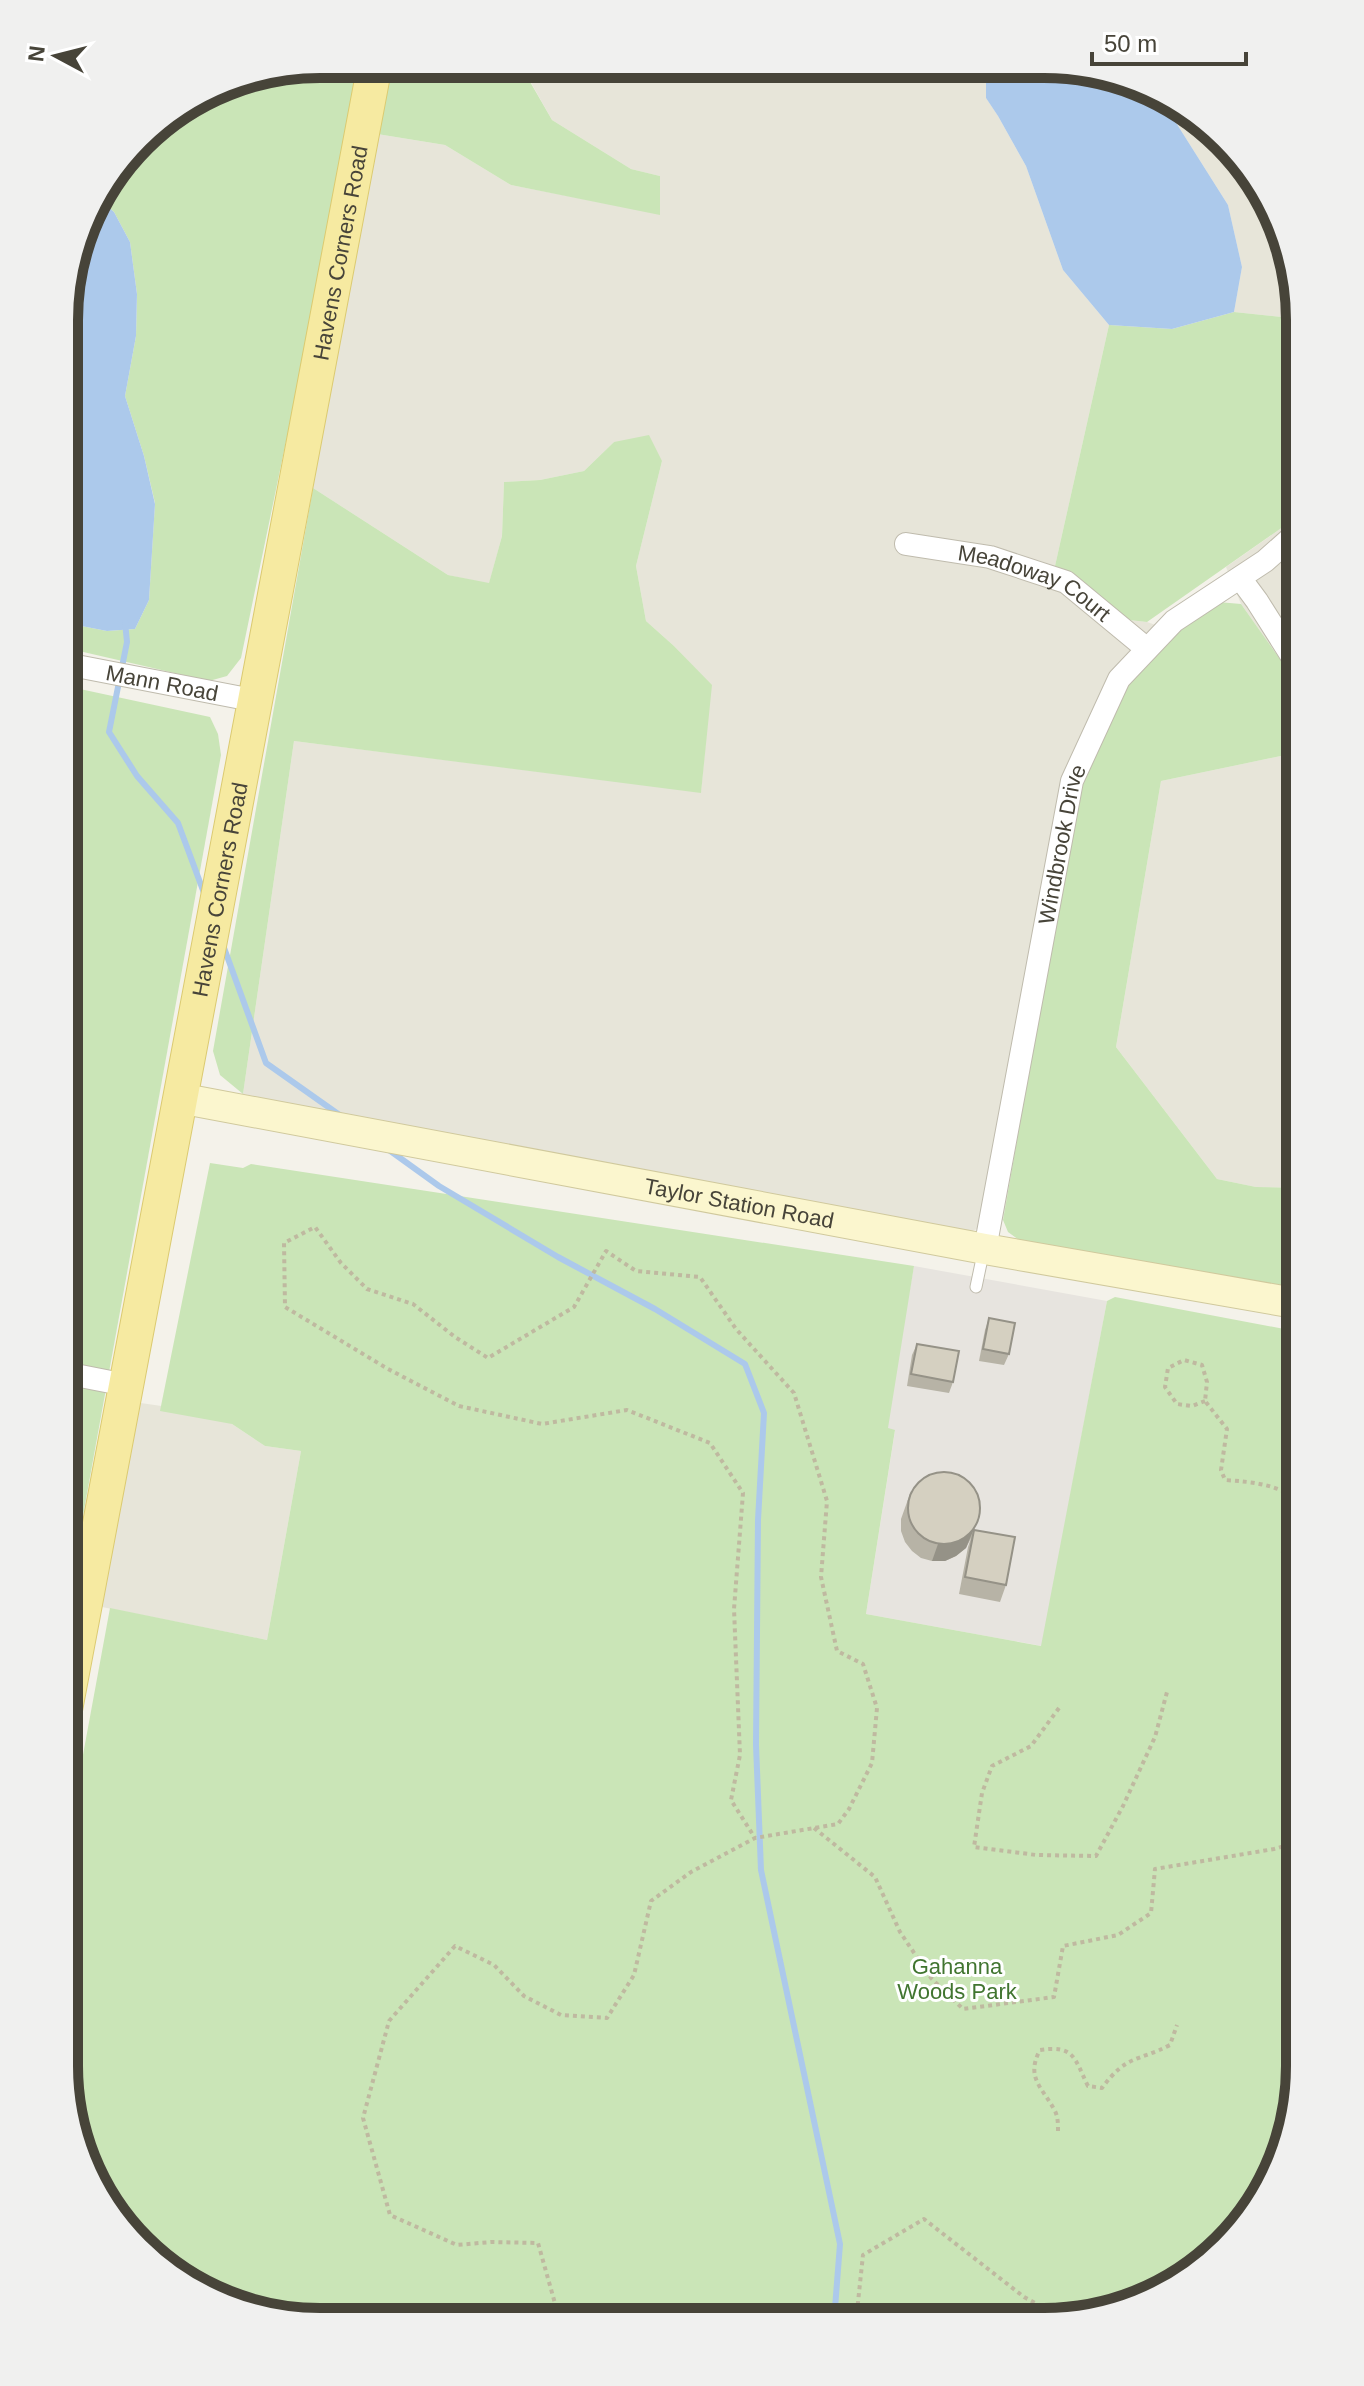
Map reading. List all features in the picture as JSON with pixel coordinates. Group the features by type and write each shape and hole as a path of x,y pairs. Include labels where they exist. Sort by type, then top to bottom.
{"main road":[{"name":"Havens Corners Road","path":"78,1640 372,79"},
{"name":"Taylor Station Road","path":"179,1098 985,1249 1285,1301"}],"street":[{"name":"Windbrook Drive","path":"985,1249 1072,781 1119,679 1174,621 1265,561 1286,543"},
{"name":"Meadoway Court","path":"906,544 990,557 1066,582 1147,649"},
{"path":"1240,578 1286,647"},
{"name":"Mann Road","path":"78,666 257,701"},
{"path":"78,1376 126,1385"}],"lane":[{"path":"976,1287 985,1249"}],"path":[{"path":"556,2308 538,2243 457,2245 390,2215 363,2118 389,2021 455,1946 494,1965 524,1996 561,2015 607,2018 634,1975 651,1901 691,1872 755,1838 838,1824 872,1763 877,1708 863,1664 837,1651 821,1577 827,1501 794,1393 736,1329 700,1277 636,1271 606,1251 574,1307 488,1358 413,1304 367,1289 341,1263 315,1227 284,1243 285,1307 388,1369 459,1406 542,1424 627,1410 710,1443 743,1493 734,1609 740,1755 731,1800 755,1838"},
{"path":"1205,1401 1192,1406 1177,1404 1165,1387 1168,1368 1184,1360 1202,1365 1207,1382 1205,1401 1227,1429 1221,1470 1225,1480 1258,1482 1285,1492"},
{"path":"1281,1551 1285,1551"},
{"path":"1059,1708 1031,1746 992,1766 982,1793 974,1847 1036,1855 1096,1856 1155,1737 1167,1692"},
{"path":"814,1828 875,1877 900,1932 931,1978 963,2009 1054,1997 1063,1946 1118,1935 1151,1913 1155,1869 1285,1846"},
{"path":"1058,2131 1057,2114 1037,2086 1034,2062 1040,2050 1059,2048 1074,2056 1088,2086 1102,2088 1114,2072 1129,2060 1170,2045 1177,2025"},
{"path":"857,2308 863,2255 924,2219 1024,2297 1044,2308"}],"shaded area":[{"path":"992,78 986,98 1026,166 1063,270 1109,325 1055,566 1129,620 1147,622 1176,632 1061,889 1003,1220 963,1234 243,1094 294,741 701,792 711,685 646,621 636,566 662,461 614,442 584,471 540,480 504,482 502,536 489,584 448,575 313,488 371,133 445,145 511,185 660,214 660,176 631,169 552,120 529,79"},
{"path":"1171,114 1204,138 1226,160 1261,213 1278,257 1286,317 1234,312 1242,267 1228,205"},
{"path":"1286,525 1286,673 1282,662 1241,604 1226,567"},
{"path":"1286,755 1286,1188 1256,1187 1217,1179 1116,1047 1161,781"},
{"path":"914,1266 1107,1301 1042,1646 866,1614 895,1431 885,1428"},
{"path":"106,1398 217,1414 265,1446 301,1451 267,1640 78,1602 80,1532"}],"green space":[{"path":"304,79 358,79 241,658 227,676 209,681 78,651 78,625 107,631 135,629 149,600 155,503 125,396 136,336 137,294 130,242 114,212 107,206 119,185 149,149 185,119 213,103 272,83"},
{"path":"381,79 528,79 552,120 631,169 660,176 660,215 511,185 445,145 371,133"},
{"path":"1234,312 1286,317 1286,525 1147,622 1129,620 1055,566 1109,325 1172,329"},
{"path":"649,435 662,461 636,566 646,621 712,685 701,793 294,741 243,1094 220,1075 213,1051 313,488 448,575 489,583 502,536 504,482 540,480 584,471 614,442"},
{"path":"1218,602 1241,604 1282,662 1286,673 1286,755 1161,781 1116,1047 1217,1179 1256,1187 1286,1188 1285,1292 1030,1248 1008,1232 1003,1220 1061,889 1085,775 1126,685 1176,632"},
{"path":"78,689 210,717 218,734 221,755 80,1532"},
{"name":"Gahanna Woods Park","path":"210,1163 243,1168 251,1164 914,1266 888,1428 895,1430 866,1614 1041,1646 1107,1301 1115,1297 1285,1329 1285,2082 1278,2129 1268,2159 1236,2213 1204,2248 1151,2283 1107,2300 1044,2308 320,2308 257,2300 227,2290 173,2258 138,2226 119,2201 103,2173 86,2129 78,2066 78,1782 110,1608 267,1640 301,1451 265,1446 232,1424 160,1411"}],"water":[{"path":"1044,78 1092,83 1122,91 1171,114 1228,205 1242,267 1234,312 1172,329 1109,325 1063,270 1026,166 986,98 986,79"},
{"path":"107,206 114,212 130,242 137,294 136,336 125,396 155,504 149,600 135,629 107,631 78,625 80,288 86,257"}],"building":[{"path":"989,1318 1015,1323 1009,1354 983,1349"},
{"path":"917,1344 959,1351 953,1382 911,1374"},
{"path":"951,1472 970,1482 978,1494 978,1522 970,1534 958,1542 937,1544 918,1534 910,1522 908,1501 918,1482 930,1474"},
{"path":"974,1530 1015,1537 1006,1585 965,1577"}],"waterway":[{"path":"125,622 127,642 109,732 137,776 178,823 204,893"},
{"path":"223,945 266,1063 341,1116"},
{"path":"389,1150 439,1186 745,1364 764,1413 758,1520 756,1745 761,1870 840,2244 835,2308"}]}
